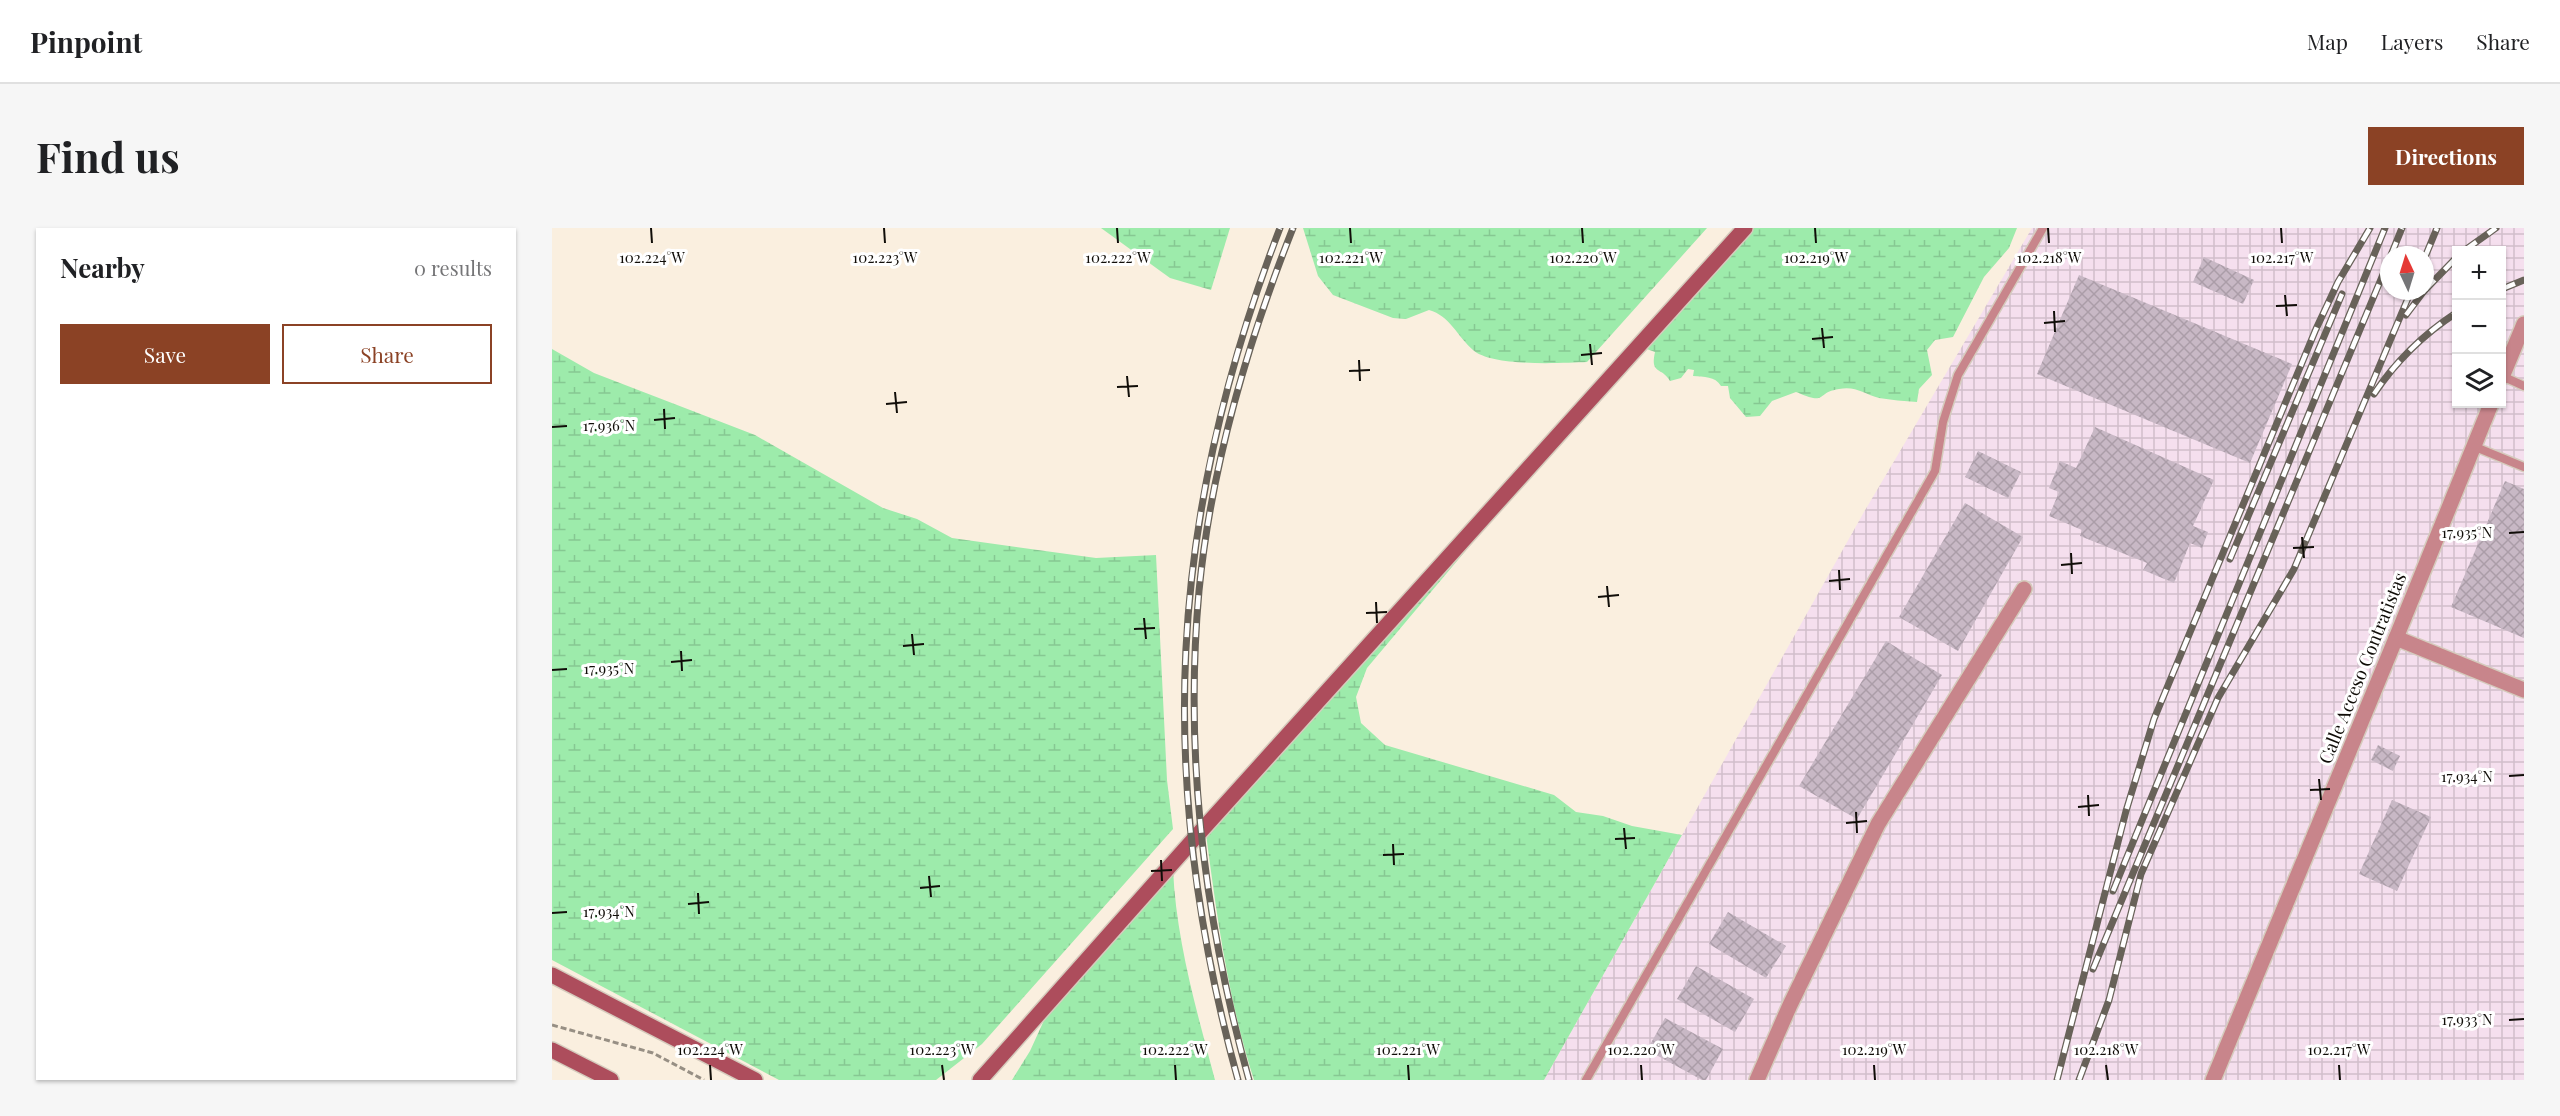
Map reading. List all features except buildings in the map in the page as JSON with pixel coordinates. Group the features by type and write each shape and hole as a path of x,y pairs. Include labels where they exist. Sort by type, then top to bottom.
{"main road":[{"path":"980,1080 1201,831 1745,228"},
{"path":"552,975 755,1080"},
{"path":"552,1050 611,1080"}],"street":[{"path":"2506,367 2524,324"},
{"name":"Calle Acceso Contratistas","path":"2213,1080 2397,638 2489,408"},
{"path":"1757,1080 1790,1005 1878,824 2024,589"},
{"path":"2397,638 2524,690"}],"lane":[{"path":"1586,1080 1935,471 1942,422 1958,375 2043,228"},
{"path":"2506,379 2524,386"},
{"path":"2473,446 2524,466"}],"path":[{"path":"552,1025 652,1053 704,1080"}],"shaded area":[{"path":"2032,228 2524,228 2524,1080 1544,1080 1864,512"}],"green space":[{"path":"1101,228 1230,228 1211,290 1170,278"},
{"path":"1303,228 1707,228 1587,362 1544,363 1510,362 1482,355 1467,345 1448,322 1429,310 1406,319 1393,318 1333,295 1318,276"},
{"path":"1753,228 2017,228 2009,248 1984,277 1953,337 1935,340 1927,350 1932,375 1919,389 1917,402 1879,398 1851,389 1831,391 1818,398 1796,392 1772,401 1760,416 1746,417 1730,398 1728,386 1721,386 1716,380 1709,378 1693,376 1694,370 1688,369 1681,378 1670,381 1655,367 1655,352 1644,348"},
{"path":"552,349 594,373 755,435 883,508 917,519 952,538 1096,558 1156,555 1167,780 1173,829 982,1044 936,1080 779,1080 552,960"},
{"path":"1473,542 1367,668 1356,697 1361,723 1385,745 1554,795 1576,812 1603,816 1632,826 1682,835 1544,1080 1254,1080 1230,988 1206,834"},
{"path":"1173,869 1183,949 1215,1080 1012,1080 1030,1051 1046,1016"}],"railway":[{"path":"1238,1080 1211,969 1194,861 1185,755 1186,650 1196,546 1215,441 1243,336 1280,228"},
{"path":"1249,1080 1221,960 1202,838 1194,715 1195,653 1205,545 1222,452 1246,361 1293,228"},
{"path":"2057,1080 2126,811 2154,719 2316,329 2338,282 2370,228"},
{"path":"2113,891 2385,228"},
{"path":"2395,246 2402,228"},
{"path":"2430,246 2437,228"},
{"path":"2471,246 2496,228"},
{"path":"2434,281 2452,262"},
{"path":"2506,287 2524,280"},
{"path":"2093,969 2380,282"},
{"path":"2230,559 2342,294"},
{"path":"2079,1080 2109,1000 2141,874 2218,698 2294,569 2407,300"},
{"path":"2406,315 2417,300"},
{"path":"2374,394 2411,349 2452,316"}]}
